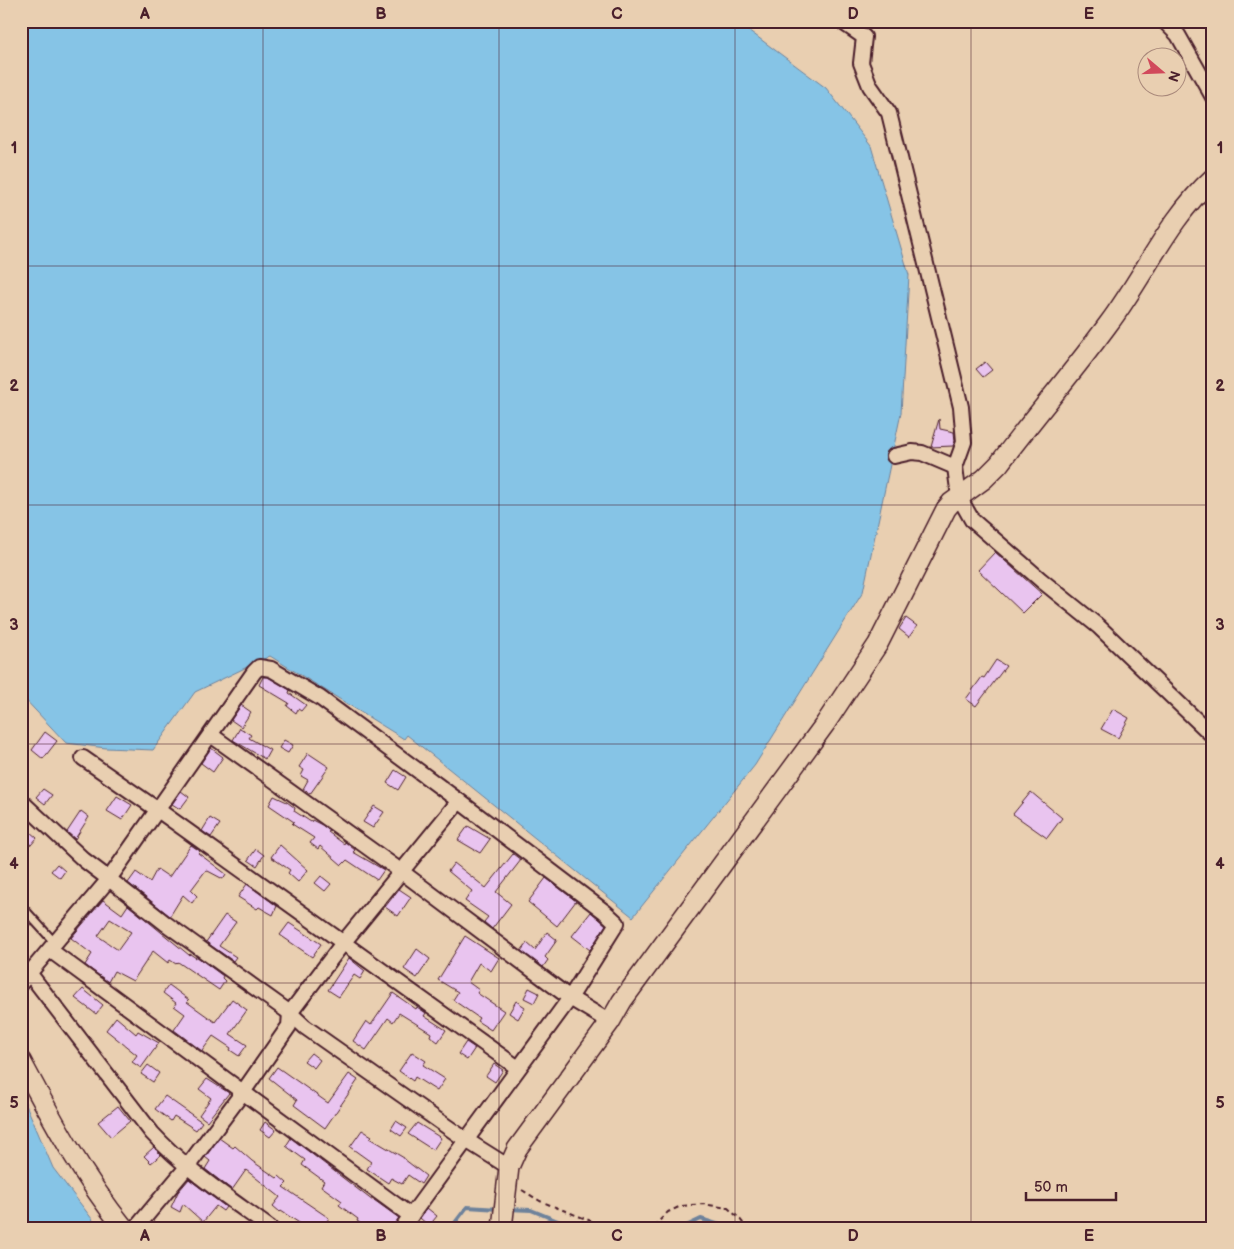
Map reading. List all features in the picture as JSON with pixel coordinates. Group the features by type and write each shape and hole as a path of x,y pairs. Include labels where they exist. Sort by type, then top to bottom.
{"street":[{"path":"840,21 864,37 862,62 864,70 870,86 889,113 961,407 964,442 955,467 959,496 972,520 1098,626 1213,736"},
{"path":"1164,21 1178,35 1213,96"},
{"path":"502,1228 508,1179 518,1149 610,1022 622,1001 825,724 878,644 946,508 959,496 984,479 999,464 1110,322 1158,246 1199,191 1213,178"},
{"path":"894,456 912,452 922,453 955,467"},
{"path":"270,1228 187,1167 152,1133 26,978 109,879 254,672 260,667 265,667 320,698 605,912 617,924 570,998 402,1228"},
{"path":"211,735 402,872 570,998 610,1022"},
{"path":"83,758 518,1068"},
{"path":"21,801 84,860 165,923 290,1013 305,1027 466,1140 508,1179"},
{"path":"136,1228 187,1167 243,1092 289,1026 290,1013 343,943 459,801"},
{"path":"53,947 243,1092 411,1216"},
{"path":"21,1061 60,1134 105,1204 124,1228"}],"lane":[{"path":"25,910 53,947"}],"path":[{"path":"508,1179 540,1201 609,1228"},
{"path":"644,1228 656,1224 668,1212 681,1206 703,1204 728,1208 747,1228"}],"water":[{"path":"21,21 736,21 826,88 871,146 909,275 901,413 863,592 755,765 633,917 407,735 404,739 270,656 195,692 153,750 106,748 66,743 21,695"},
{"path":"21,1093 53,1168 99,1228 21,1228"}],"building":[{"path":"985,362 992,370 983,377 976,369"},
{"path":"939,419 940,429 954,432 955,441 953,446 931,447"},
{"path":"995,552 1042,594 1023,613 978,570"},
{"path":"906,618 917,626 909,637 899,629"},
{"path":"996,660 1006,666 976,706 966,699"},
{"path":"263,677 268,677 290,690 289,693 306,705 301,711 298,709 296,713 287,706 289,703 259,685"},
{"path":"241,705 251,712 241,727 231,720"},
{"path":"1113,709 1129,718 1118,738 1101,729"},
{"path":"240,728 251,735 249,738 270,750 265,759 233,740"},
{"path":"45,732 57,741 43,759 32,750"},
{"path":"284,740 293,745 288,753 279,748"},
{"path":"211,748 223,757 213,772 201,763"},
{"path":"308,753 329,767 310,794 303,789 308,780 301,776 304,770 299,767"},
{"path":"395,770 406,777 398,790 387,783"},
{"path":"43,789 52,795 45,804 36,797"},
{"path":"181,791 189,797 180,809 172,804"},
{"path":"1031,792 1062,818 1047,838 1013,814"},
{"path":"117,796 132,805 122,820 107,811"},
{"path":"274,796 287,802 295,808 294,811 311,822 312,820 322,825 330,831 328,832 355,850 353,852 384,870 377,880 347,860 342,865 320,846 318,849 310,843 314,838 292,824 294,822 269,805"},
{"path":"374,806 384,812 373,828 363,822"},
{"path":"81,811 89,817 75,839 67,832"},
{"path":"210,818 220,824 211,837 202,831"},
{"path":"468,826 490,839 480,853 458,840"},
{"path":"30,832 37,838 31,845 24,839"},
{"path":"191,845 200,851 198,853 226,874 223,879 206,870 191,890 197,896 192,903 183,895 170,916 128,883 136,872 150,882 157,869 169,877"},
{"path":"280,845 308,870 298,882 288,873 290,870 271,857"},
{"path":"256,849 264,855 257,866 248,860"},
{"path":"513,854 521,860 496,892 511,904 492,929 484,922 488,917 465,901 472,891 448,871 454,863 486,888"},
{"path":"57,864 65,871 60,878 51,871"},
{"path":"321,876 331,884 325,891 315,883"},
{"path":"546,878 576,901 557,926 528,902"},
{"path":"247,884 277,906 273,915 259,907 257,909 238,897"},
{"path":"399,889 411,897 398,916 385,907"},
{"path":"103,900 122,914 128,905 189,955 196,958 196,956 223,976 222,978 225,981 219,990 178,962 176,964 170,960 168,963 153,951 133,981 114,971 108,982 85,965 92,954 71,938","holes":["110,919 131,932 118,950 98,936"]},
{"path":"591,912 606,925 590,950 572,936"},
{"path":"225,915 236,922 219,946 236,957 233,961 206,942"},
{"path":"289,923 321,944 312,957 280,935"},
{"path":"547,932 557,940 545,957 548,960 543,967 521,951 527,943 535,950"},
{"path":"465,936 499,958 491,971 479,963 468,982 479,990 477,993 504,1011 491,1030 477,1021 479,1018 453,1000 458,992 438,980"},
{"path":"417,949 430,959 417,978 404,969"},
{"path":"349,958 365,971 360,979 354,975 339,997 328,990"},
{"path":"169,985 189,1000 187,1002 215,1022 232,999 247,1010 230,1034 247,1045 239,1056 213,1036 202,1051 174,1030 185,1014 174,1006 176,1003 163,993"},
{"path":"529,988 539,993 534,1003 524,998"},
{"path":"83,989 103,1005 96,1014 75,998"},
{"path":"393,993 416,1009 417,1007 426,1013 424,1016 446,1030 438,1042 430,1036 431,1033 399,1013 393,1022 388,1018 366,1050 353,1041 366,1021 371,1025"},
{"path":"516,1001 525,1007 518,1019 509,1013"},
{"path":"116,1017 136,1034 138,1031 159,1043 141,1068 132,1062 137,1055 106,1030"},
{"path":"466,1042 475,1048 467,1060 458,1054"},
{"path":"412,1052 426,1061 423,1065 445,1079 437,1091 415,1077 413,1081 399,1071"},
{"path":"311,1053 320,1060 314,1068 304,1061"},
{"path":"494,1064 503,1070 495,1082 486,1076"},
{"path":"148,1065 159,1073 153,1082 141,1074"},
{"path":"277,1067 328,1103 349,1074 358,1080 325,1128 294,1105 297,1100 269,1078"},
{"path":"207,1079 229,1093 207,1121 199,1115 211,1098 199,1089"},
{"path":"165,1096 202,1122 196,1130 174,1116 171,1121 155,1109"},
{"path":"118,1106 130,1121 111,1137 98,1122"},
{"path":"396,1121 407,1128 401,1136 391,1129"},
{"path":"265,1122 276,1130 270,1137 260,1130"},
{"path":"417,1123 441,1138 433,1150 408,1134"},
{"path":"362,1130 372,1136 370,1138 404,1158 426,1176 421,1184 408,1175 402,1184 391,1178 388,1183 367,1169 371,1162 350,1147"},
{"path":"219,1138 233,1148 235,1146 252,1161 277,1178 279,1176 287,1183 283,1187 329,1218 322,1228 307,1228 280,1212 273,1206 280,1197 246,1170 232,1190 205,1169 210,1161 205,1157"},
{"path":"291,1138 373,1201 399,1218 392,1228 356,1228 360,1223 357,1221 358,1219 339,1205 342,1201 321,1186 324,1181 302,1165 305,1160 286,1146"},
{"path":"154,1147 161,1155 151,1163 144,1156"},
{"path":"189,1179 226,1207 223,1211 216,1206 203,1222 183,1204 180,1212 171,1207 178,1192"},
{"path":"427,1208 437,1216 429,1226 420,1218"}],"waterway":[{"path":"451,1228 467,1207 499,1209"},
{"path":"508,1209 531,1210 575,1228"},
{"path":"682,1228 701,1219 729,1228"}]}
